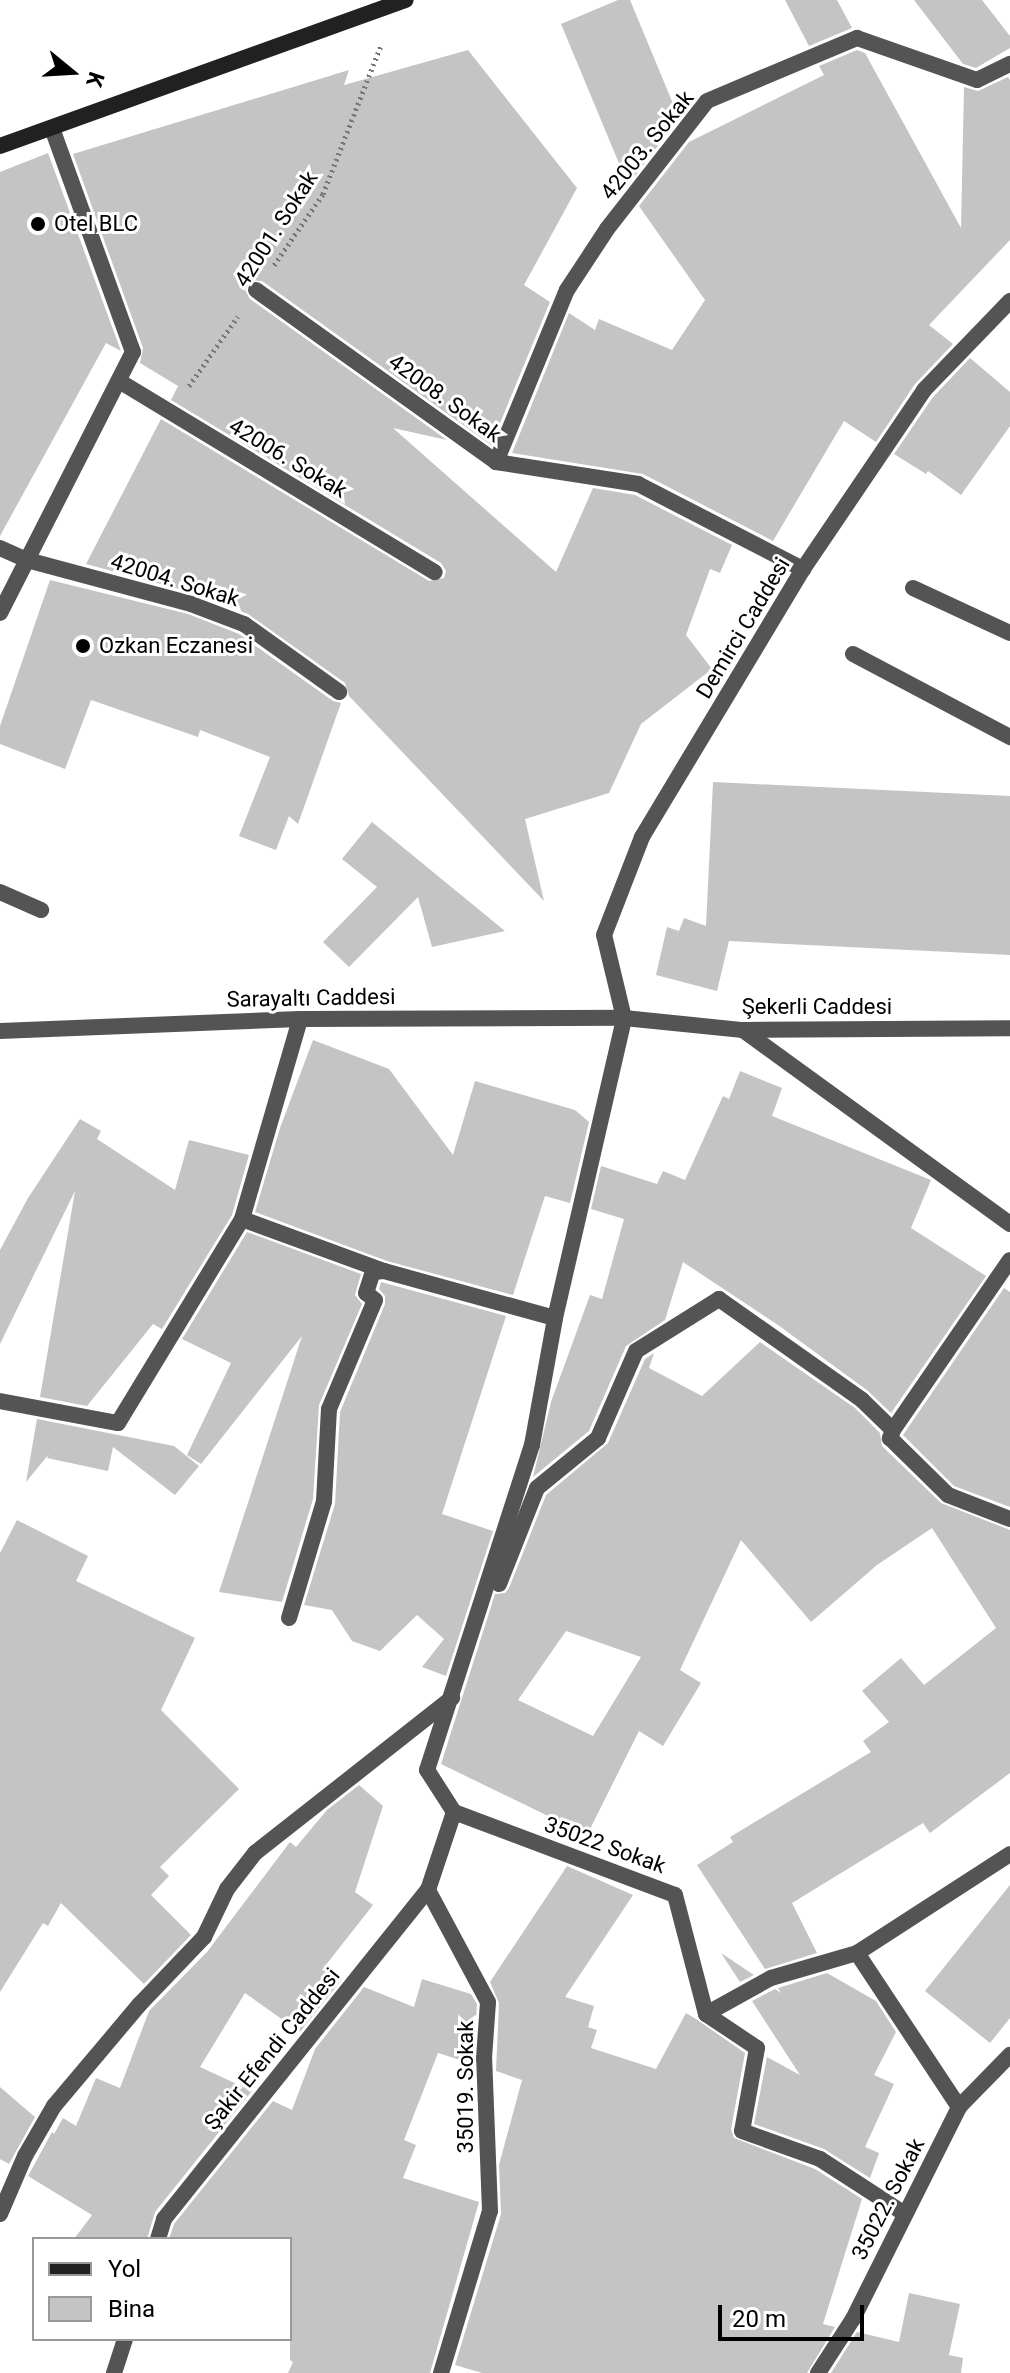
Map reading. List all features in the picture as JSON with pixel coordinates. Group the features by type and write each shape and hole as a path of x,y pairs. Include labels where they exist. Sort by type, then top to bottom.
{"main road":[{"path":"0,146 402,2"}],"street":[{"name":"42003. Sokak","path":"496,462 567,290 607,229 707,101 857,38 977,80 1010,64"},
{"path":"0,613 133,352 52,128"},
{"name":"42008. Sokak","path":"256,290 496,462 638,484 803,569"},
{"name":"Demirci Caddesi","path":"624,1018 604,935 642,837 803,569 924,390 1010,301"},
{"name":"42006. Sokak","path":"119,381 435,572"},
{"name":"42004. Sokak","path":"0,548 27,560 191,604 244,624 339,692"},
{"path":"913,588 1010,633"},
{"path":"853,654 1010,737"},
{"path":"0,892 41,910"},
{"path":"428,1890 454,1812 427,1770 532,1445 555,1318 624,1018"},
{"name":"Sarayaltı Caddesi","path":"0,1031 300,1019 624,1018"},
{"name":"Şekerli Caddesi","path":"624,1018 743,1030 1010,1028"},
{"path":"0,1401 118,1423 242,1219 300,1019"},
{"path":"743,1030 1010,1224"},
{"path":"242,1219 384,1271 555,1318"},
{"path":"1010,1260 890,1438 948,1495 1010,1519"},
{"path":"289,1618 324,1501 329,1409 375,1300 366,1293 373,1272 384,1271"},
{"path":"0,2214 25,2156 54,2106 140,2004 204,1937 227,1889 255,1853 453,1697 537,1488 598,1438 636,1351 719,1299 862,1400 893,1430"},
{"name":"35022 Sokak","path":"454,1812 675,1895 706,2014"},
{"path":"905,2214 820,2159 742,2131 757,2048 706,2014 771,1978 857,1953 1010,1854"},
{"name":"Şakir Efendi Caddesi","path":"159,2237 164,2219 428,1890"},
{"name":"35019. Sokak","path":"428,1890 488,2002 484,2058 490,2211 441,2373"},
{"path":"857,1953 959,2107"},
{"name":"35022. Sokak","path":"818,2373 853,2319 959,2107 1010,2055"},
{"path":"114,2373 124,2341"}],"path":[{"name":"42001. Sokak","path":"170,413 323,194 402,2"}],"building":[{"path":"618,0 630,0 679,118 628,185 561,24"},
{"path":"785,0 837,0 852,28 809,46"},
{"path":"914,0 982,0 1010,36 1010,48 976,68 963,64"},
{"path":"468,50 577,188 524,285 550,302 491,445 262,281 251,280 245,290 250,299 447,440 393,428 556,572 593,488 635,495 732,545 720,573 710,569 686,635 712,669 641,724 609,793 525,819 544,901 349,696 345,683 248,614 194,593 86,564 161,419 429,581 444,578 446,571 441,563 171,400 178,386 140,363 143,348 73,154 349,70 344,85"},
{"path":"857,50 865,53 961,228 964,87 978,91 1008,77 1010,80 1010,240 929,325 953,344 915,384 876,442 844,421 773,541 643,474 512,453 569,313 595,330 599,319 672,350 705,300 639,206 689,142 824,75 819,66"},
{"path":"48,153 121,351 106,343 0,536 0,172"},
{"path":"970,358 1010,392 1010,426 961,495 928,471 926,474 894,454 933,397"},
{"path":"50,580 188,614 239,634 333,701 341,703 298,824 289,816 276,850 239,836 270,757 200,730 198,737 91,700 65,769 0,744 0,726"},
{"path":"713,782 1010,796 1010,955 729,941 717,991 656,975 667,927 679,931 684,918 706,926"},
{"path":"372,822 505,931 432,947 418,897 349,967 323,942 377,887 342,859"},
{"path":"313,1040 389,1069 453,1155 475,1081 575,1110 589,1122 570,1203 545,1196 513,1295 387,1261 255,1212 280,1128"},
{"path":"740,1071 782,1088 772,1116 931,1180 911,1228 986,1276 891,1413 868,1391 778,1325 683,1262 665,1320 626,1346 589,1431 533,1477 551,1402 590,1295 602,1299 624,1219 591,1209 601,1166 657,1184 663,1171 685,1180 723,1096 729,1099"},
{"path":"80,1119 101,1131 97,1139 175,1190 189,1140 249,1155 232,1215 162,1329 153,1324 87,1406 40,1397 75,1191 0,1344 0,1250 28,1198"},
{"path":"247,1232 361,1274 355,1295 362,1304 319,1405 313,1499 282,1602 219,1592 302,1336 201,1464 187,1455 231,1363 182,1339"},
{"path":"381,1282 506,1316 442,1514 493,1531 446,1676 422,1667 444,1639 417,1615 380,1651 352,1641 332,1610 304,1605 335,1504 340,1412 385,1304 385,1296 379,1289"},
{"path":"1004,1288 1010,1292 1010,1507 954,1486 903,1435"},
{"path":"760,1342 855,1408 880,1433 882,1446 941,1503 1010,1530 1010,1773 930,1833 923,1823 792,1903 817,1953 765,1969 697,1865 733,1842 730,1837 871,1752 863,1741 889,1722 862,1691 901,1658 924,1685 996,1628 932,1528 877,1565 811,1622 741,1540 680,1670 701,1683 663,1746 639,1731 587,1835 441,1764 495,1594 505,1593 509,1588 546,1495 608,1443 645,1359 654,1353 649,1368 702,1396","holes":["566,1631 641,1657 593,1736 518,1700"]},
{"path":"37,1419 174,1446 199,1466 175,1495 113,1447 108,1471 47,1458 49,1454 26,1482"},
{"path":"17,1520 88,1556 76,1581 195,1638 161,1710 239,1789 160,1867 169,1876 151,1895 191,1935 144,1984 61,1903 48,1926 43,1923 0,1992 0,1553"},
{"path":"359,1785 383,1806 355,1892 373,1905 322,1970 343,1978 300,2032 245,1993 200,2067 252,2091 155,2212 148,2237 76,2237 92,2215 28,2176 52,2132 54,2134 63,2118 76,2126 96,2078 120,2088 149,2011 207,1952 290,1842 296,1847 327,1810"},
{"path":"567,1866 633,1895 565,1997 594,2006 588,2027 597,2030 591,2048 656,2069 686,2013 745,2053 731,2129 734,2138 815,2169 862,2199 823,2324 835,2327 807,2373 482,2373 455,2365 501,2214 499,2165 522,2080 496,2071 499,2003 490,1982"},
{"path":"1010,1885 1010,2018 990,2043 925,1991"},
{"path":"721,1953 754,1975 740,1982"},
{"path":"827,1973 876,2001 896,2032 874,2075 894,2084 865,2147 879,2153 870,2178 824,2149 754,2124 767,2057 800,2075 752,2001 775,1989 781,1993 778,1988"},
{"path":"422,1979 471,1994 477,2004 473,2064 438,2053 404,2140 416,2145 403,2178 479,2202 430,2373 288,2373 293,2362 290,2360 292,2237 170,2237 174,2224 273,2101 292,2110 315,2049 364,1987 414,2007"},
{"path":"0,2087 35,2117 9,2164 0,2159"},
{"path":"909,2293 960,2304 949,2355 963,2358 961,2373 831,2373 857,2332 899,2342"}],"place":[{"name":"Otel BLC","path":"38,224"},
{"name":"Ozkan Eczanesi","path":"83,646"}]}
